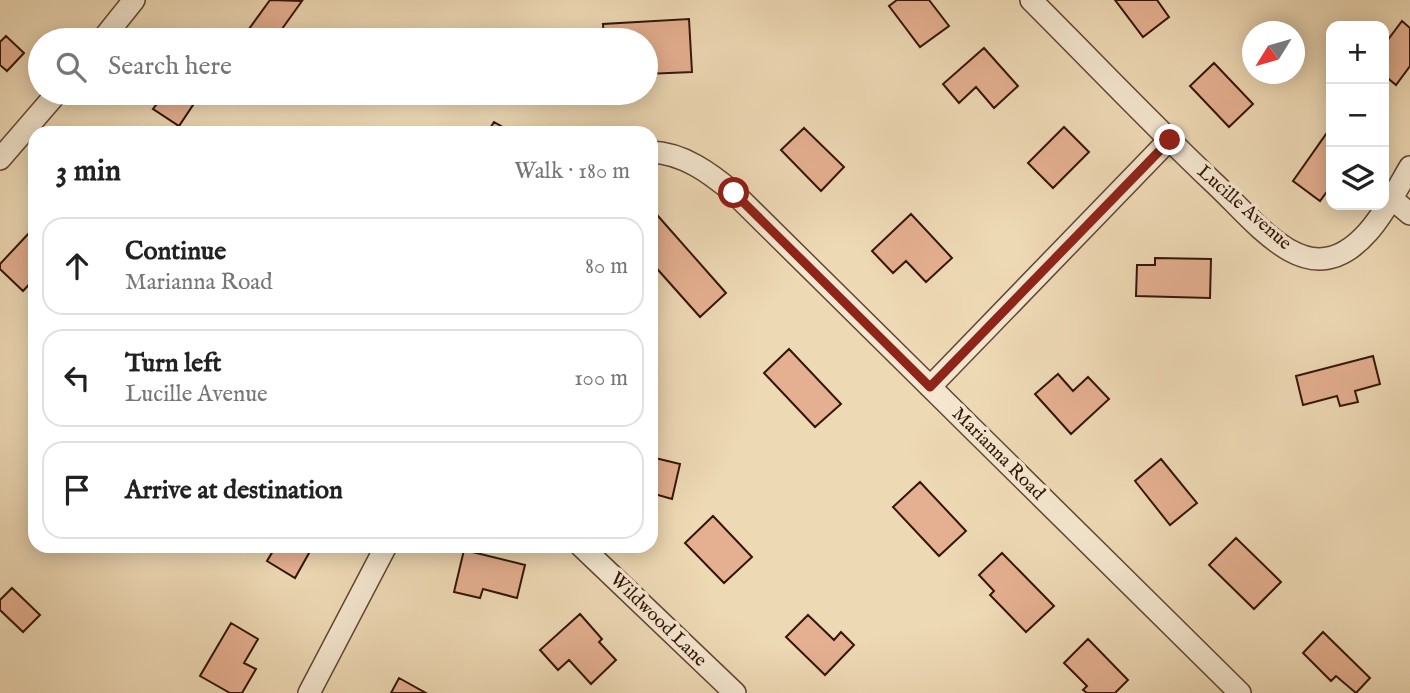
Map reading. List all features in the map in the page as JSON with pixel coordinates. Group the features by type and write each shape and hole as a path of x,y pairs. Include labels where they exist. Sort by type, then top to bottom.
{"street":[{"path":"112,28 134,0"},
{"name":"Lucille Avenue","path":"1031,0 1268,234 1304,257 1321,259 1340,254 1374,223 1410,167"},
{"path":"28,126 47,105"},
{"path":"0,159 28,127"},
{"path":"930,387 1170,140"},
{"name":"Marianna Road","path":"658,152 689,162 734,193 1240,693"},
{"path":"1391,198 1410,214"},
{"path":"309,693 382,553"},
{"name":"Wildwood Lane","path":"588,553 735,693"}],"building":[{"path":"270,0 302,1 283,28 250,28"},
{"path":"897,0 929,0 949,26 920,47 889,6"},
{"path":"1115,0 1157,0 1169,17 1143,37"},
{"path":"689,19 692,72 658,73 658,28 603,28 603,24"},
{"path":"1402,21 1410,28 1410,66 1396,85 1389,79 1389,38"},
{"path":"6,36 24,53 7,71 0,65 0,42"},
{"path":"984,48 1018,86 994,108 976,87 959,103 943,84"},
{"path":"1214,63 1253,104 1229,127 1190,86"},
{"path":"156,105 193,105 179,126 153,109"},
{"path":"1064,127 1089,152 1053,188 1028,163"},
{"path":"804,128 844,167 821,191 781,150"},
{"path":"1326,134 1326,193 1320,201 1293,181"},
{"path":"911,214 952,258 926,282 906,261 893,273 872,251"},
{"path":"658,216 726,293 700,317 658,270"},
{"path":"28,234 28,286 23,291 0,269 0,264"},
{"path":"1155,258 1211,259 1210,298 1136,296 1137,265 1155,265"},
{"path":"789,349 841,404 815,427 764,373"},
{"path":"1373,356 1380,384 1355,391 1358,402 1340,406 1337,396 1303,405 1296,376"},
{"path":"1058,374 1073,391 1088,377 1109,399 1071,434 1035,394"},
{"path":"658,459 680,464 672,499 658,495"},
{"path":"1161,459 1197,503 1170,525 1135,481"},
{"path":"920,482 966,531 939,556 893,507"},
{"path":"713,516 752,557 724,583 685,543"},
{"path":"1236,538 1281,582 1254,609 1209,565"},
{"path":"272,553 309,553 295,578 267,561"},
{"path":"463,553 476,553 525,565 517,598 483,589 480,598 454,592"},
{"path":"1002,553 1054,606 1026,632 990,595 994,591 979,575"},
{"path":"12,588 40,615 23,632 0,610 0,600"},
{"path":"580,614 602,639 599,642 616,660 591,684 569,660 558,670 540,650"},
{"path":"808,615 834,640 841,632 854,645 825,675 786,637"},
{"path":"231,623 258,639 244,663 256,669 242,693 230,693 200,676"},
{"path":"1323,632 1370,678 1356,693 1336,676 1331,681 1303,653"},
{"path":"1088,639 1128,680 1115,693 1087,693 1083,690 1087,686 1064,663"},
{"path":"399,678 426,693 391,693"}],"route":[{"path":"734,193 930,387 1170,140"}]}
